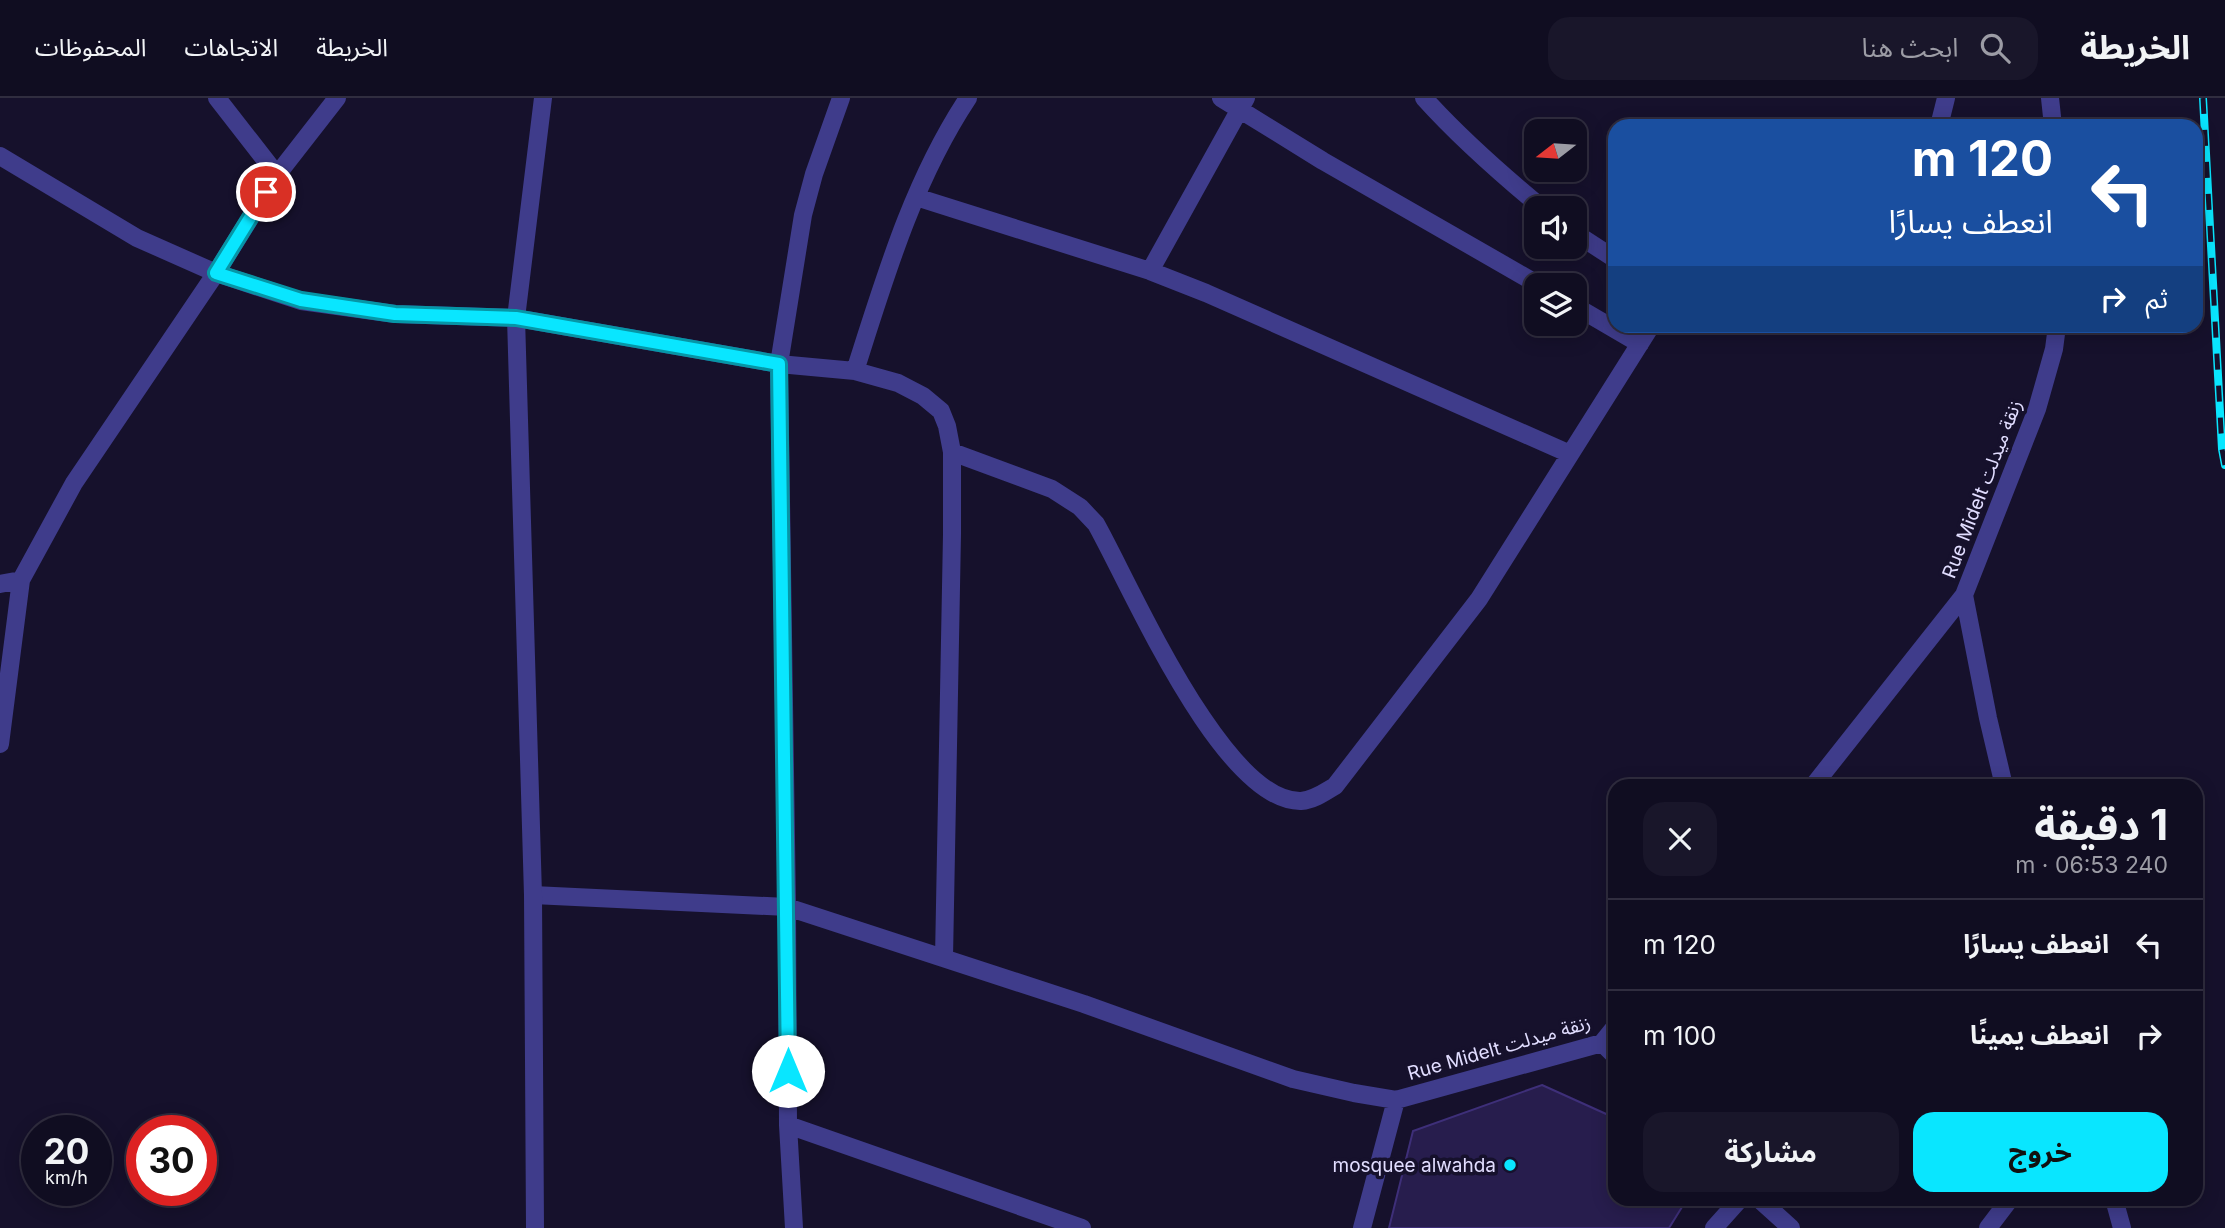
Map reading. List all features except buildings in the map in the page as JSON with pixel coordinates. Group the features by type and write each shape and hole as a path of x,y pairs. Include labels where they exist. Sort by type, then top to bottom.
{"street":[{"path":"217,98 277,175"},
{"path":"0,744 21,580 74,483 216,273 277,175 337,98"},
{"path":"535,1228 533,895 516,318 543,98"},
{"path":"794,1228 788,1125 779,364 803,215 814,174 841,98"},
{"path":"855,371 888,266 916,197 931,161 968,98"},
{"path":"1221,98 1242,103 1322,161 1524,276"},
{"path":"1424,98 1444,121 1528,196"},
{"path":"1941,119 1946,98"},
{"path":"2050,98 2052,119"},
{"path":"1150,271 1242,103"},
{"path":"0,156 137,238 216,273 301,300 395,314 516,318 779,364 855,371 898,383 923,396 941,411 952,452 944,958"},
{"path":"916,197 1150,271 1206,293 1570,454"},
{"path":"1587,241 1608,254"},
{"path":"1587,313 1608,325"},
{"path":"1621,333 1640,344"},
{"path":"952,452 1052,489 1080,507 1096,524 1172,670 1204,722 1243,769 1266,789 1281,797 1300,801 1318,797 1335,786 1479,599 1647,333"},
{"name":"Rue Midelt زنقة ميدلت","path":"1818,779 1964,595 2038,408 2056,333"},
{"path":"0,584 21,580"},
{"path":"1964,595 2002,779"},
{"path":"533,895 787,907 1084,1004 1293,1079 1396,1100"},
{"name":"Rue Midelt زنقة ميدلت","path":"1362,1228 1396,1100 1602,1043 1608,1036"},
{"path":"1602,1043 1608,1049"},
{"path":"788,1125 1082,1228"},
{"path":"1714,1228 1734,1206"},
{"path":"1767,1206 1791,1228"},
{"path":"1988,1228 2005,1206"},
{"path":"2116,1206 2122,1228"}],"railway":[{"path":"2203,98 2225,465"}],"place":[{"name":"mosquee alwahda","path":"1510,1165"}],"route":[{"path":"266,192 216,273 301,300 395,314 516,318 779,364 788,1071"}]}
